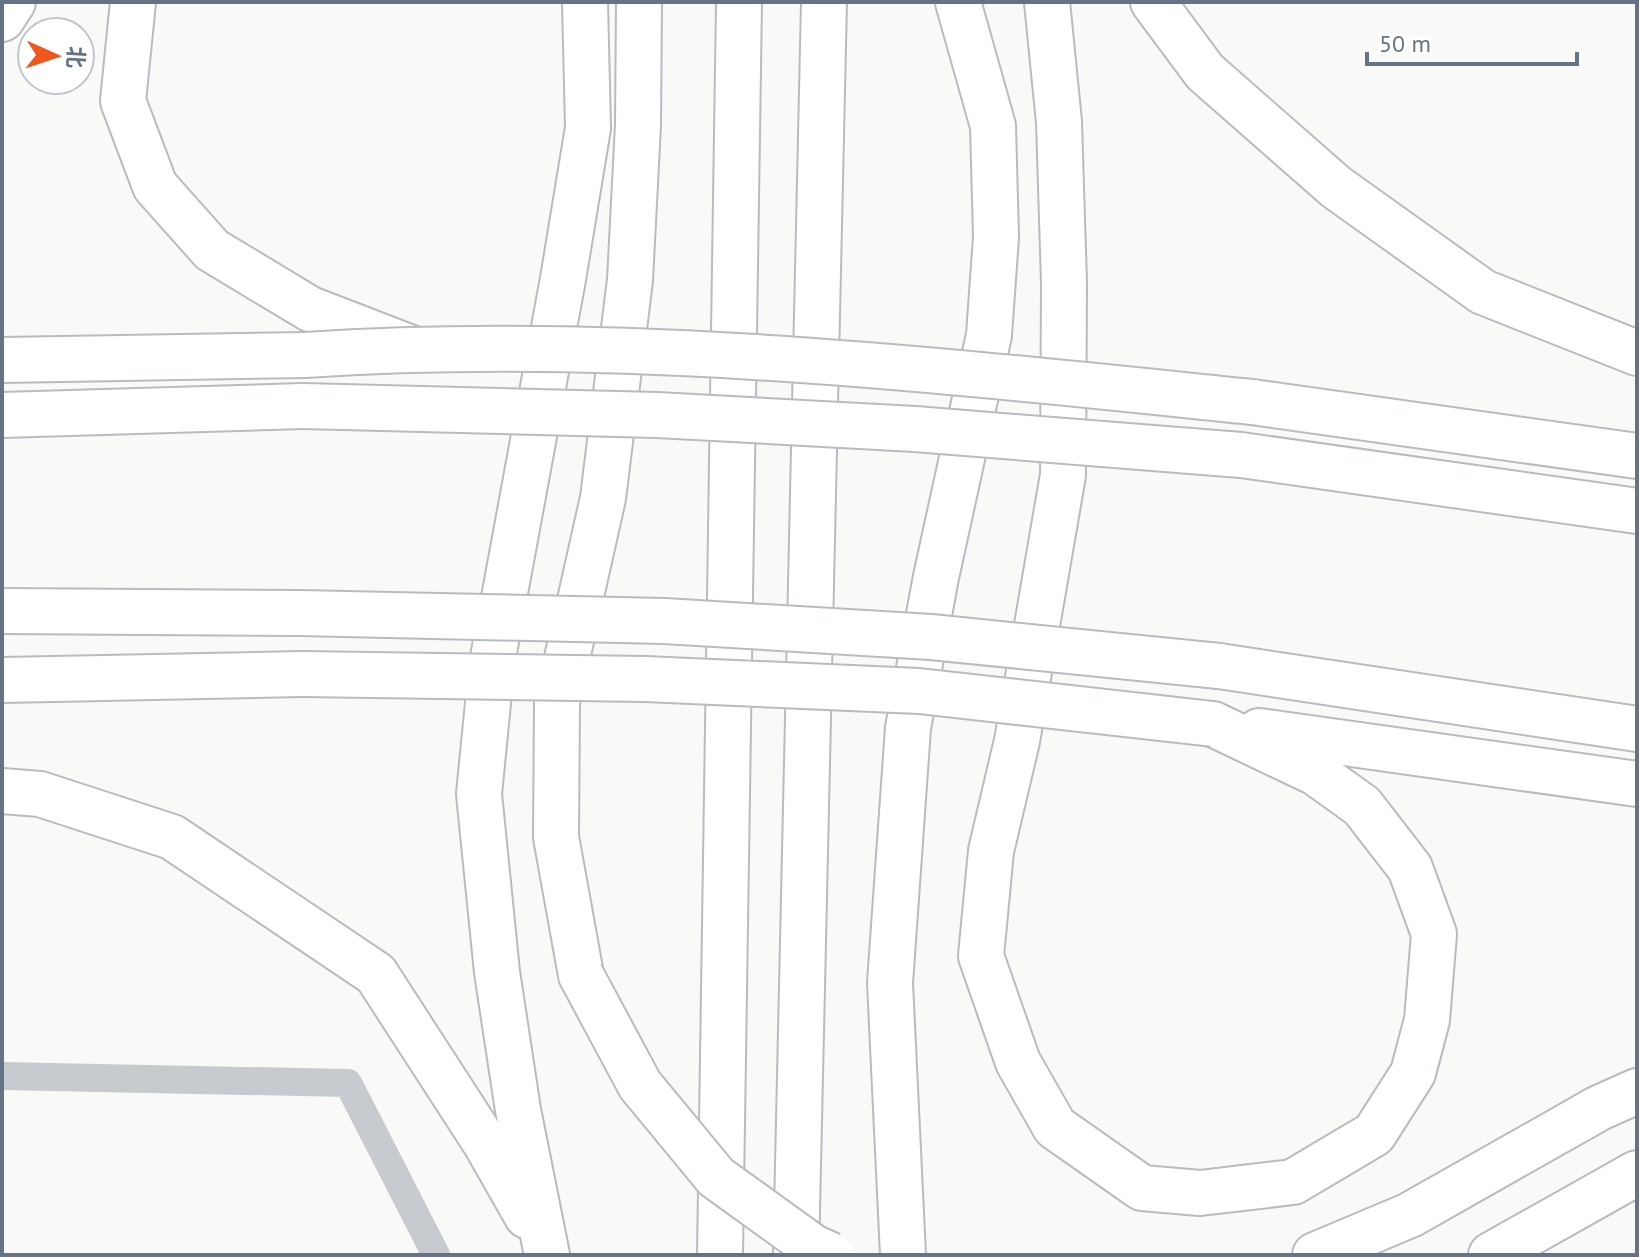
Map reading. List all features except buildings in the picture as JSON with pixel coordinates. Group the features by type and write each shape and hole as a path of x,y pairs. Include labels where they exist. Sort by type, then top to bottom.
{"main road":[{"path":"2,19 13,2"},
{"path":"133,2 123,101 155,186 212,250 310,309 411,348"},
{"path":"547,1252 518,1110 499,988 479,794 492,663 588,128 585,2"},
{"path":"639,2 638,125 630,280 603,498 557,703 556,837 581,975 640,1085 716,1177 813,1247 831,1255"},
{"path":"720,1255 739,2"},
{"path":"796,1255 824,2"},
{"path":"903,1255 890,983 908,728 936,577 989,335 996,237 993,126 958,2"},
{"path":"1047,2 1059,122 1064,283 1063,475 1017,741 991,851 981,956 1018,1062 1055,1127 1142,1188 1200,1193 1293,1182 1374,1134 1413,1073 1427,1020 1434,934 1410,868 1362,806 1316,773 1213,724"},
{"path":"1153,2 1205,72 1336,187 1483,292 1637,353"},
{"path":"2,360 305,355 411,348 660,351 922,368 1252,402 1637,456"},
{"path":"2,415 303,406 657,415 915,429 1241,455 1637,511"},
{"path":"2,611 299,613 664,621 931,637 1219,666 1637,729"},
{"path":"2,680 302,674 645,679 919,691 1213,724 1637,784"},
{"path":"2,791 40,794 172,837 376,974 486,1144 547,1252"},
{"path":"1315,1255 1410,1215 1599,1108 1637,1091"},
{"path":"1491,1255 1637,1173"}],"street":[{"path":"2,1076 348,1083 436,1255"}]}
